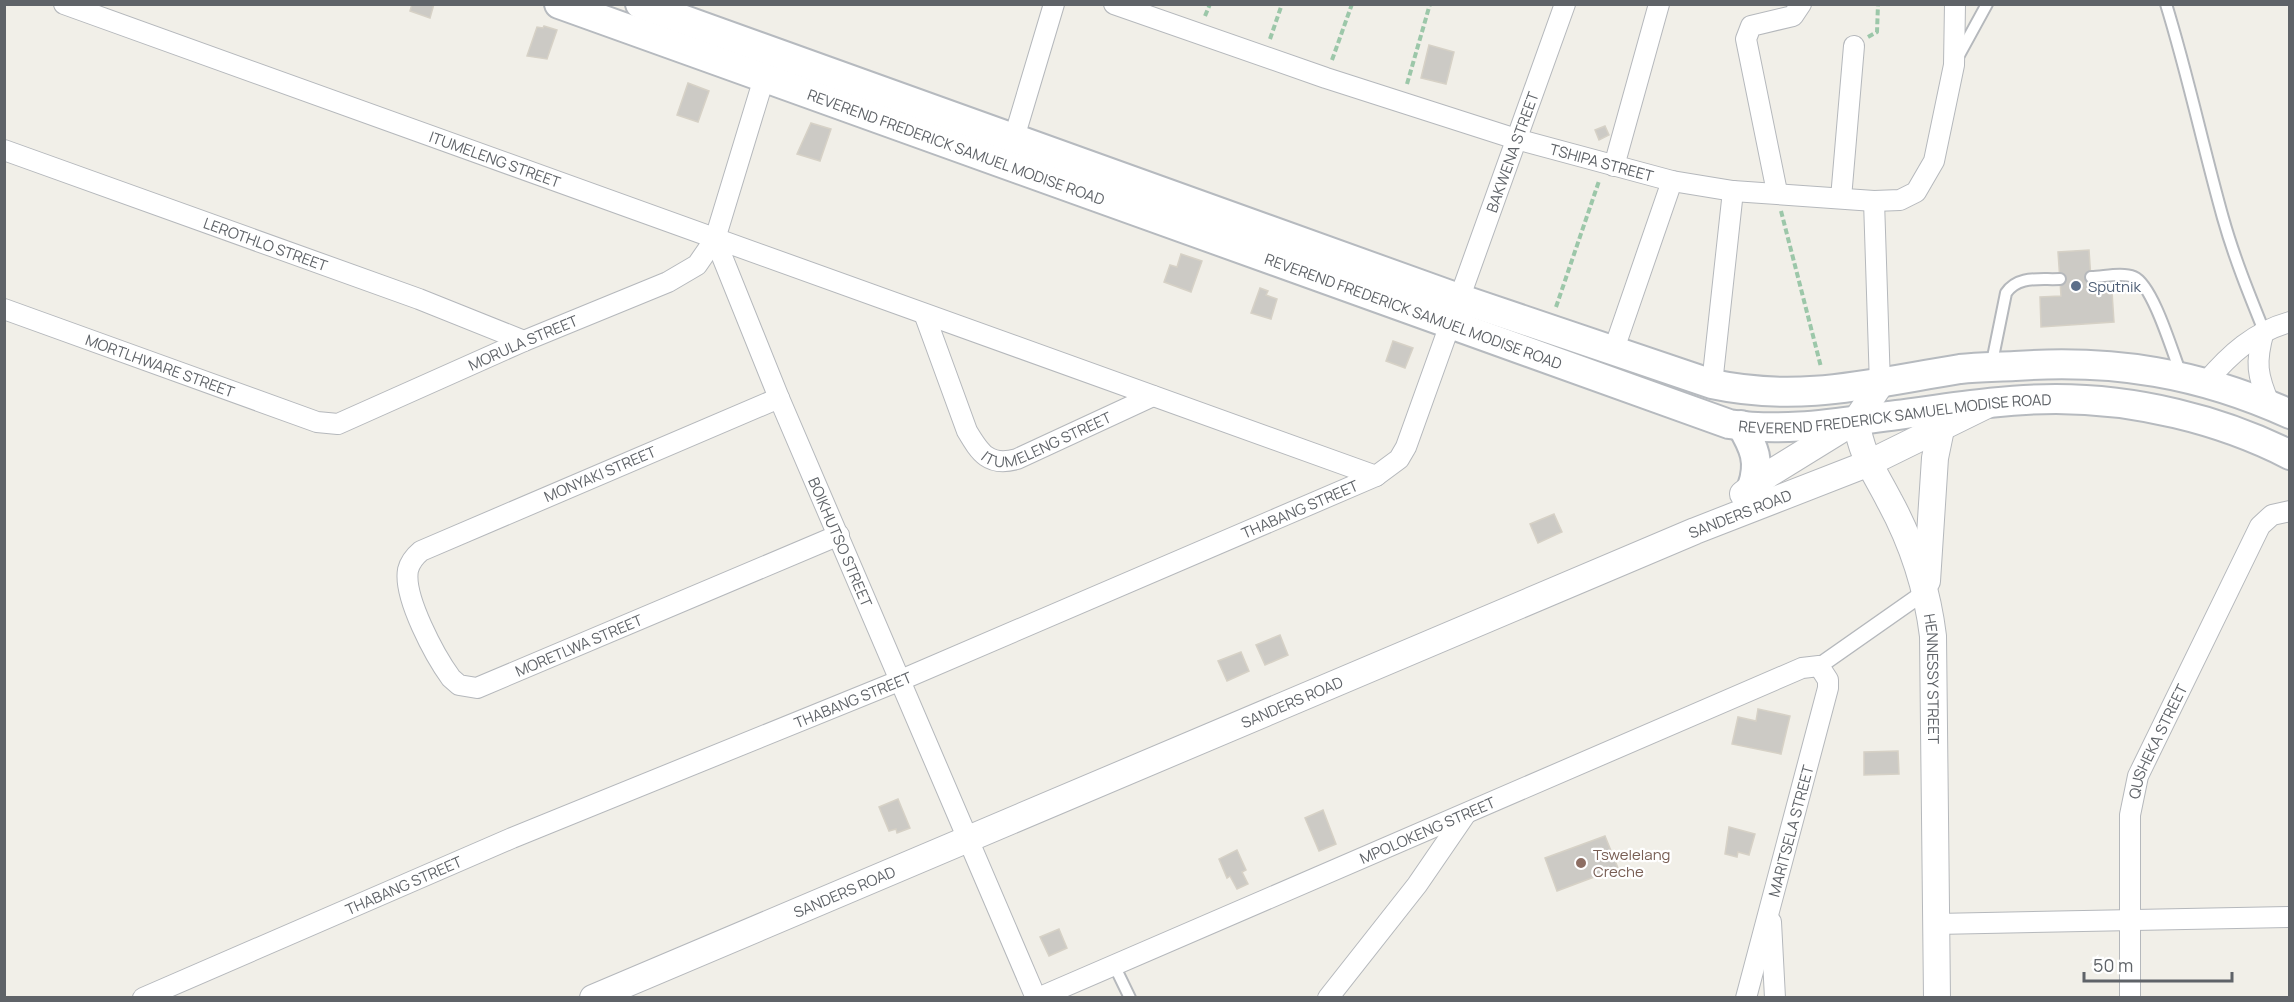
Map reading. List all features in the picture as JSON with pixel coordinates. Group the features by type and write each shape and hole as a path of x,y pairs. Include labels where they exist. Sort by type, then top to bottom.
{"main road":[{"name":"REVEREND FREDERICK SAMUEL MODISE ROAD","path":"558,4 1674,406 1741,426 1798,428 1989,404 2057,399 2165,411 2218,427 2289,455"},
{"name":"REVEREND FREDERICK SAMUEL MODISE ROAD","path":"640,4 1548,330 1712,384 1745,391 1781,394 1880,385 1962,369 2065,362 2121,366 2193,378 2280,410"},
{"path":"1741,426 1758,466 1752,487"}],"street":[{"name":"ITUMELENG STREET","path":"64,4 1376,476"},
{"path":"1014,138 1054,4"},
{"name":"TSHIPA STREET","path":"1114,4 1326,78 1516,139 1609,165 1672,181 1733,191 1776,192 1874,201 1900,200 1922,185 1934,161 1954,65 1955,4"},
{"name":"BAKWENA STREET","path":"1461,299 1565,4"},
{"path":"1609,165 1659,4"},
{"path":"1776,192 1746,39 1751,26 1794,16 1801,4"},
{"path":"1840,198 1854,46"},
{"path":"715,239 764,78"},
{"name":"LEROTHLO STREET","path":"4,150 419,299 524,341"},
{"path":"1613,352 1672,181"},
{"path":"1712,384 1733,191"},
{"path":"1695,531 1752,487 1856,420 1880,385 1874,201"},
{"name":"MORULA STREET","path":"317,422 331,424 345,421 524,341 689,272 697,266 715,239"},
{"name":"BOIKHUTSO STREET","path":"715,239 779,398 1037,998"},
{"name":"THABANG STREET","path":"143,998 512,838 901,680 1376,476 1399,459 1406,447 1461,299"},
{"name":"MORTLHWARE STREET","path":"4,309 317,422"},
{"name":"ITUMELENG STREET","path":"926,316 967,431 977,448 989,460 1001,462 1017,459 1153,396"},
{"path":"2193,378 2228,357 2264,331 2289,322"},
{"path":"2264,331 2257,353 2257,370 2280,410"},
{"name":"MONYAKI STREET","path":"421,551 779,398"},
{"name":"SANDERS ROAD","path":"593,998 1695,531 1867,464 1989,404"},
{"name":"HENNESSY STREET","path":"1856,420 1860,445 1867,464 1890,500 1913,552 1926,591 1933,636 1937,998"},
{"path":"1819,666 1926,591 1935,458 1941,429"},
{"name":"QUSHEKA STREET","path":"2130,998 2128,920 2130,814 2138,776 2260,526 2284,512"},
{"name":"MORETLWA STREET","path":"421,551 410,563 408,572 415,609 451,678 459,685 477,688 840,536"},
{"name":"MPOLOKENG STREET","path":"1037,998 1802,668 1819,666"},
{"name":"MARITSELA STREET","path":"1746,998 1828,688 1828,680 1819,666"},
{"path":"1329,998 1417,885 1465,814"},
{"path":"1770,909 1775,998"},
{"path":"1936,924 2289,917"}],"lane":[{"path":"1954,65 1987,4"},
{"path":"2166,4 2185,65 2223,218 2241,275 2264,331"},
{"path":"2091,277 2127,275 2135,277 2142,283 2166,332 2193,378"},
{"path":"1990,367 2006,293 2021,280 2060,279"},
{"path":"1114,965 1130,998"}],"path":[{"path":"1264,56 1282,4"},
{"path":"1326,78 1352,4"},
{"path":"1402,102 1430,4"},
{"path":"1854,46 1877,32 1878,4"},
{"path":"1548,330 1609,165"},
{"path":"1776,192 1827,391"}],"building":[{"path":"412,4 434,4 430,18 410,11"},
{"path":"544,26 557,30 547,59 527,56 537,27 543,28"},
{"path":"1429,45 1454,52 1446,84 1421,78"},
{"path":"688,83 709,91 698,122 677,115"},
{"path":"811,123 831,129 820,161 797,154"},
{"path":"1605,126 1609,135 1599,140 1595,130"},
{"name":"Sputnik","path":"2089,250 2092,294 2112,292 2114,322 2041,327 2040,297 2061,296 2058,252"},
{"path":"1181,254 1202,261 1191,292 1164,282 1170,265 1177,267"},
{"path":"1260,288 1268,291 1266,295 1277,299 1271,319 1251,313"},
{"path":"1393,341 1413,348 1405,368 1386,361"},
{"path":"1554,514 1562,532 1538,543 1530,524"},
{"path":"1280,635 1288,655 1265,665 1256,645"},
{"path":"1241,652 1249,671 1227,681 1218,661"},
{"path":"1758,709 1790,716 1781,754 1732,744 1738,717 1756,721"},
{"path":"1898,751 1899,774 1864,775 1864,752"},
{"path":"898,799 910,828 897,833 896,829 889,831 879,807"},
{"path":"1323,810 1336,844 1319,851 1305,818"},
{"path":"1729,827 1755,834 1749,855 1738,852 1737,857 1725,854"},
{"name":"Tswelelang Creche","path":"1605,836 1618,868 1557,891 1545,858"},
{"path":"1237,850 1246,870 1242,872 1248,884 1237,889 1230,876 1227,878 1219,859"},
{"path":"1059,929 1067,948 1049,956 1040,937"}],"place":[{"name":"Sputnik","path":"2076,286"},
{"name":"Tswelelang Creche","path":"1581,863"}]}
